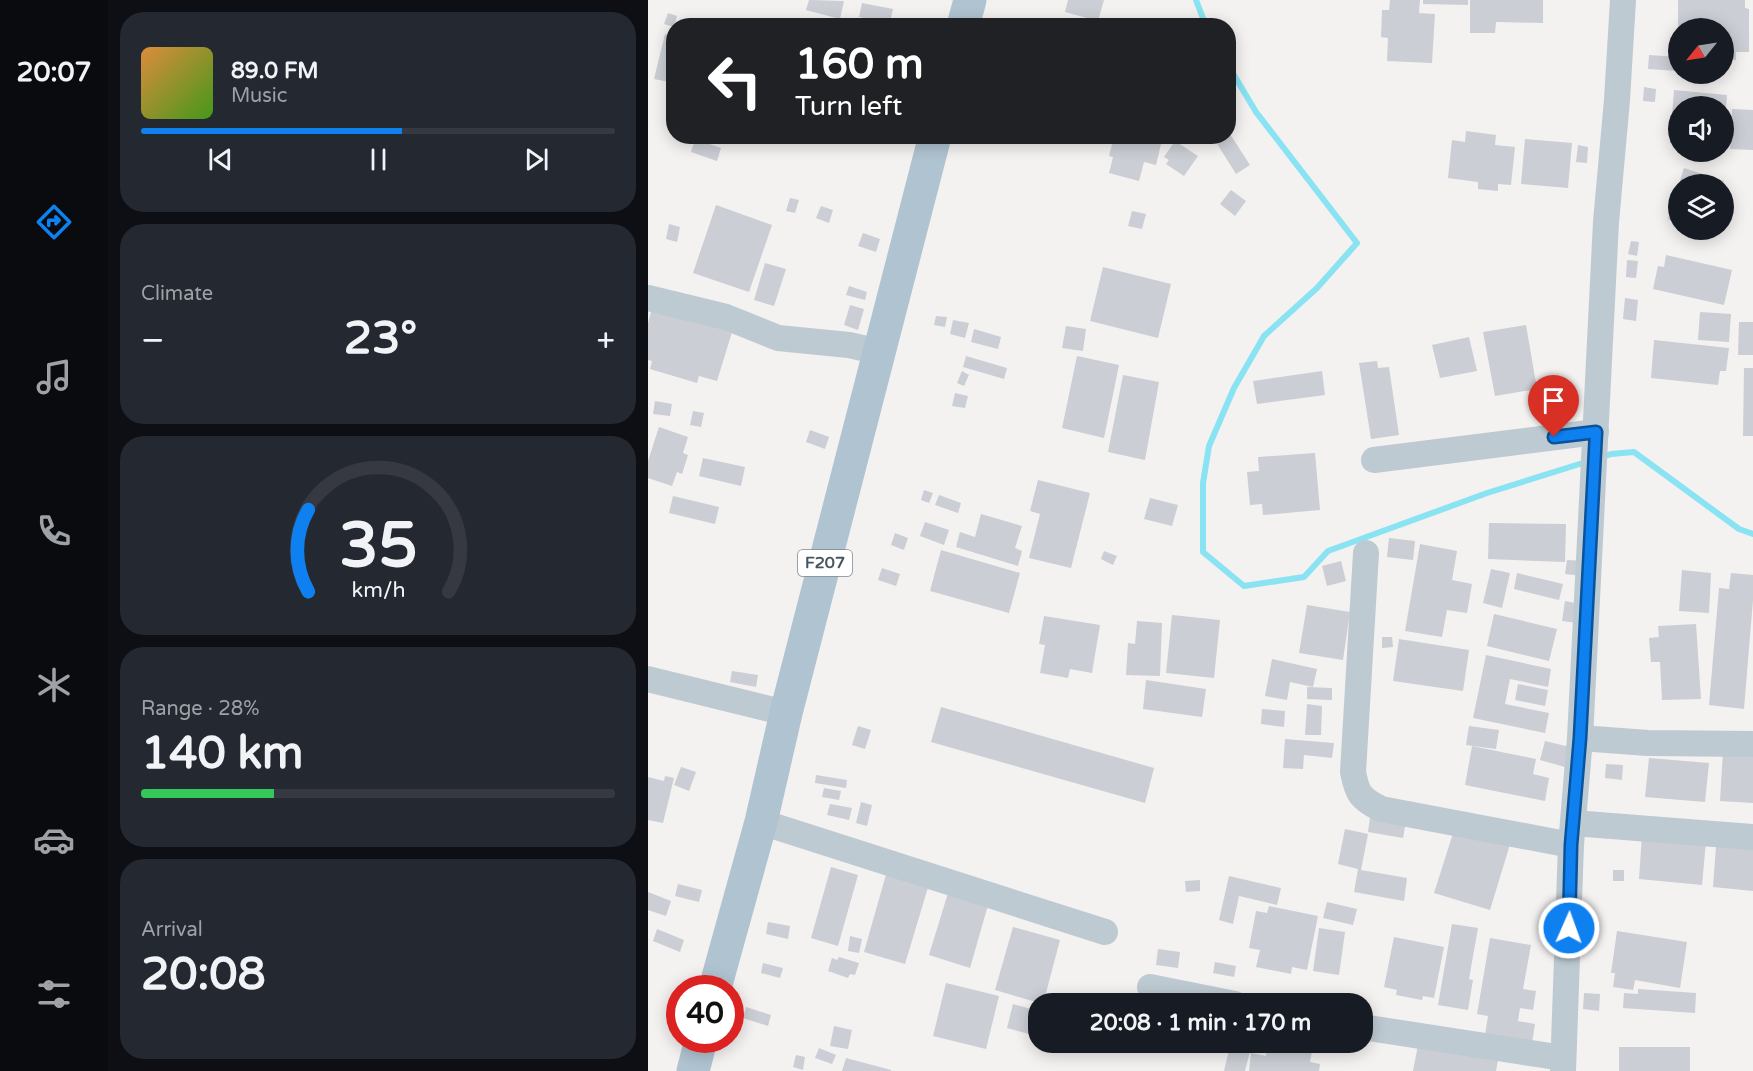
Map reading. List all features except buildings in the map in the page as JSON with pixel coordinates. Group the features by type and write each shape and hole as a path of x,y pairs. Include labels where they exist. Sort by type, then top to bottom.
{"main road":[{"path":"965,18 970,0"},
{"name":"F207","path":"719,975 761,822 786,713 932,144"},
{"path":"693,1071 698,1053"}],"street":[{"path":"1373,1029 1563,1065 1572,834 1580,738 1606,222 1623,0"},
{"path":"648,298 726,317 778,338 849,345 880,352"},
{"path":"1374,460 1596,439"},
{"path":"1366,553 1353,772 1356,790 1368,802 1381,809 1572,834 1753,837"},
{"path":"648,679 786,713"},
{"path":"1580,738 1648,743 1753,744"},
{"path":"761,822 1105,932"},
{"path":"1150,987 1180,993"}],"waterway":[{"path":"1196,0 1203,18"},
{"path":"1236,78 1256,112 1357,243 1317,288 1264,336 1234,388 1209,446 1203,483 1203,552 1244,586 1304,577 1328,551 1487,493 1586,462"},
{"path":"1602,457 1634,452 1739,529 1753,534"}],"route":[{"path":"1554,437 1596,432 1580,738 1571,845 1569,928"}]}
